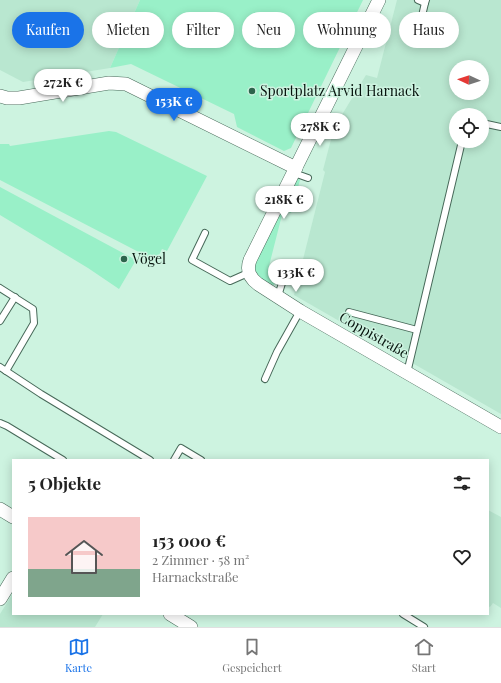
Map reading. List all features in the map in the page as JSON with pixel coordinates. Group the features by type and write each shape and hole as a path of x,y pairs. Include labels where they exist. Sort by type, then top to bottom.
{"street":[{"path":"248,273 248,265 250,260 379,0"},
{"path":"0,96 19,98 109,83 118,82 126,84 295,170"},
{"name":"Coppistraße","path":"248,273 252,280 300,311 501,427"},
{"path":"0,509 12,516"},
{"path":"0,599 12,580"},
{"path":"172,615 191,627"}],"lane":[{"path":"418,0 425,2 423,12"},
{"path":"489,124 501,127"},
{"path":"407,373 460,148"},
{"path":"295,170 308,178"},
{"path":"205,233 192,260 230,281 248,273"},
{"path":"278,296 283,280"},
{"path":"0,288 32,309 34,323 6,371"},
{"path":"0,321 15,297"},
{"path":"265,379 277,352 300,311"},
{"path":"349,312 417,330"},
{"path":"0,367 41,394 148,459"},
{"path":"0,423 61,459"},
{"path":"175,459 181,448 200,459"},
{"path":"405,615 424,627"}],"shaded area":[{"path":"0,0 140,0 135,12 92,12 92,48 119,48 110,68 23,82 0,70"},
{"path":"397,0 501,0 501,414 294,295 325,172 323,170 334,128 366,75 377,78 385,48 391,48 391,23"},
{"path":"489,511 501,517 501,608 493,603 490,607"},
{"path":"12,595 12,615 102,615 95,627 0,627 0,614"}],"green space":[{"name":"Sportplatz Arvid Harnack","path":"140,0 363,0 357,12 303,12 303,48 340,48 291,148 284,151 237,127 234,114 131,64 110,68 119,48 164,48 164,12 135,12"},
{"path":"109,131 116,132 207,176 167,251 162,249 156,261 0,180 0,144 9,144 10,146"},
{"path":"297,178 300,180 291,213 283,211 268,270 278,272 275,284 271,286 259,279 253,268"},
{"path":"0,187 136,260 119,289 88,268 0,215"}],"place":[{"name":"Sportplatz Arvid Harnack","path":"252,91"},
{"name":"Vögel","path":"124,259"}]}
